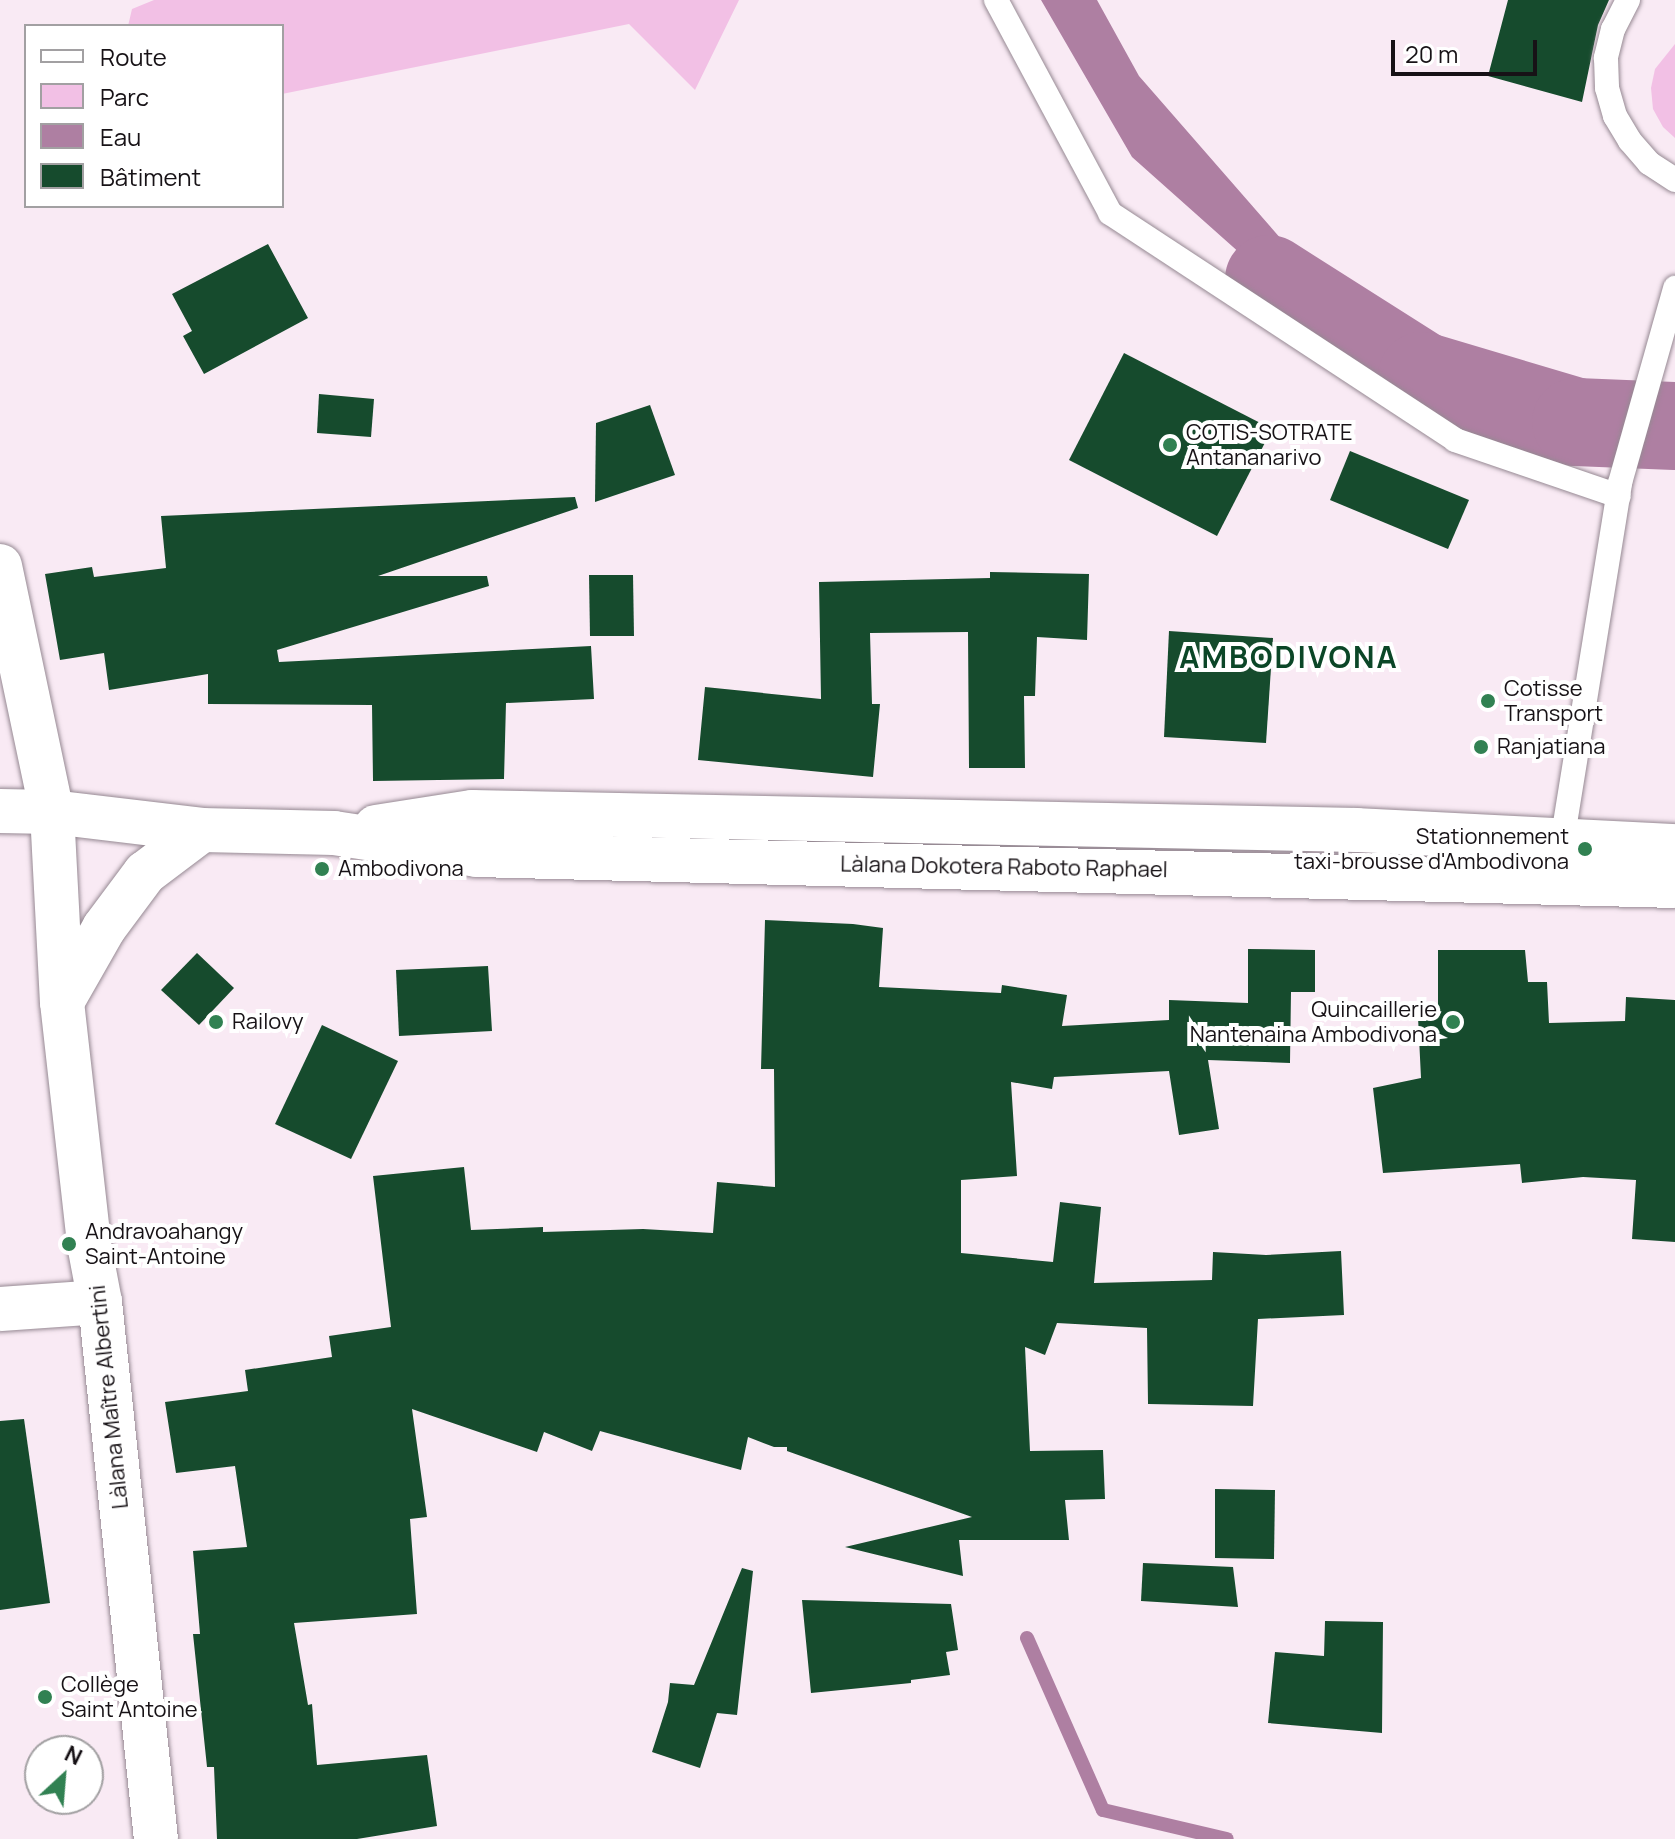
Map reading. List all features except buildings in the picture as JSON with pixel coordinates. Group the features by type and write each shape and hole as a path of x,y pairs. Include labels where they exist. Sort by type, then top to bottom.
{"main road":[{"name":"Làlana Maître Albertini","path":"0,566 52,812 62,1002 89,1244 100,1302 156,1839"},
{"name":"Làlana Dokotera Raboto Raphael","path":"0,811 52,812 202,830 334,833 477,855 1675,886"},
{"name":"Làlana Dokotera Raboto Raphael","path":"334,833 472,812 1357,830 1675,846"},
{"path":"62,1002 104,928 145,873 202,830"},
{"path":"1357,830 1359,876"},
{"path":"0,1309 100,1302"}],"lane":[{"path":"996,0 1110,213 1455,440 1620,490"},
{"path":"1628,0 1613,29 1606,58 1607,88 1615,116 1630,141 1649,163 1675,180"},
{"path":"1562,842 1620,490 1675,288"}],"green space":[{"path":"154,0 739,0 695,90 629,24 284,94 284,24 128,24 132,9"},
{"path":"1675,44 1675,138 1663,127 1653,109 1651,88 1655,69"}],"water":[{"path":"1041,0 1097,0 1139,76 1295,255 1269,279 1132,157"}],"waterway":[{"path":"1269,279 1422,376 1576,422 1675,426"},
{"path":"1027,1638 1103,1810 1227,1839"}],"place":[{"name":"COTIS-SOTRATE Antananarivo","path":"1170,445"},
{"name":"Cotisse Transport","path":"1488,701"},
{"name":"Ranjatiana","path":"1481,747"},
{"name":"Stationnement taxi-brousse d'Ambodivona","path":"1585,849"},
{"name":"Ambodivona","path":"322,869"},
{"name":"Railovy","path":"216,1022"},
{"name":"Quincaillerie Nantenaina Ambodivona","path":"1453,1022"},
{"name":"Andravoahangy Saint-Antoine","path":"69,1244"},
{"name":"Collège Saint Antoine","path":"45,1697"}],"district":[{"name":"AMBODIVONA","path":"1289,657"}]}
